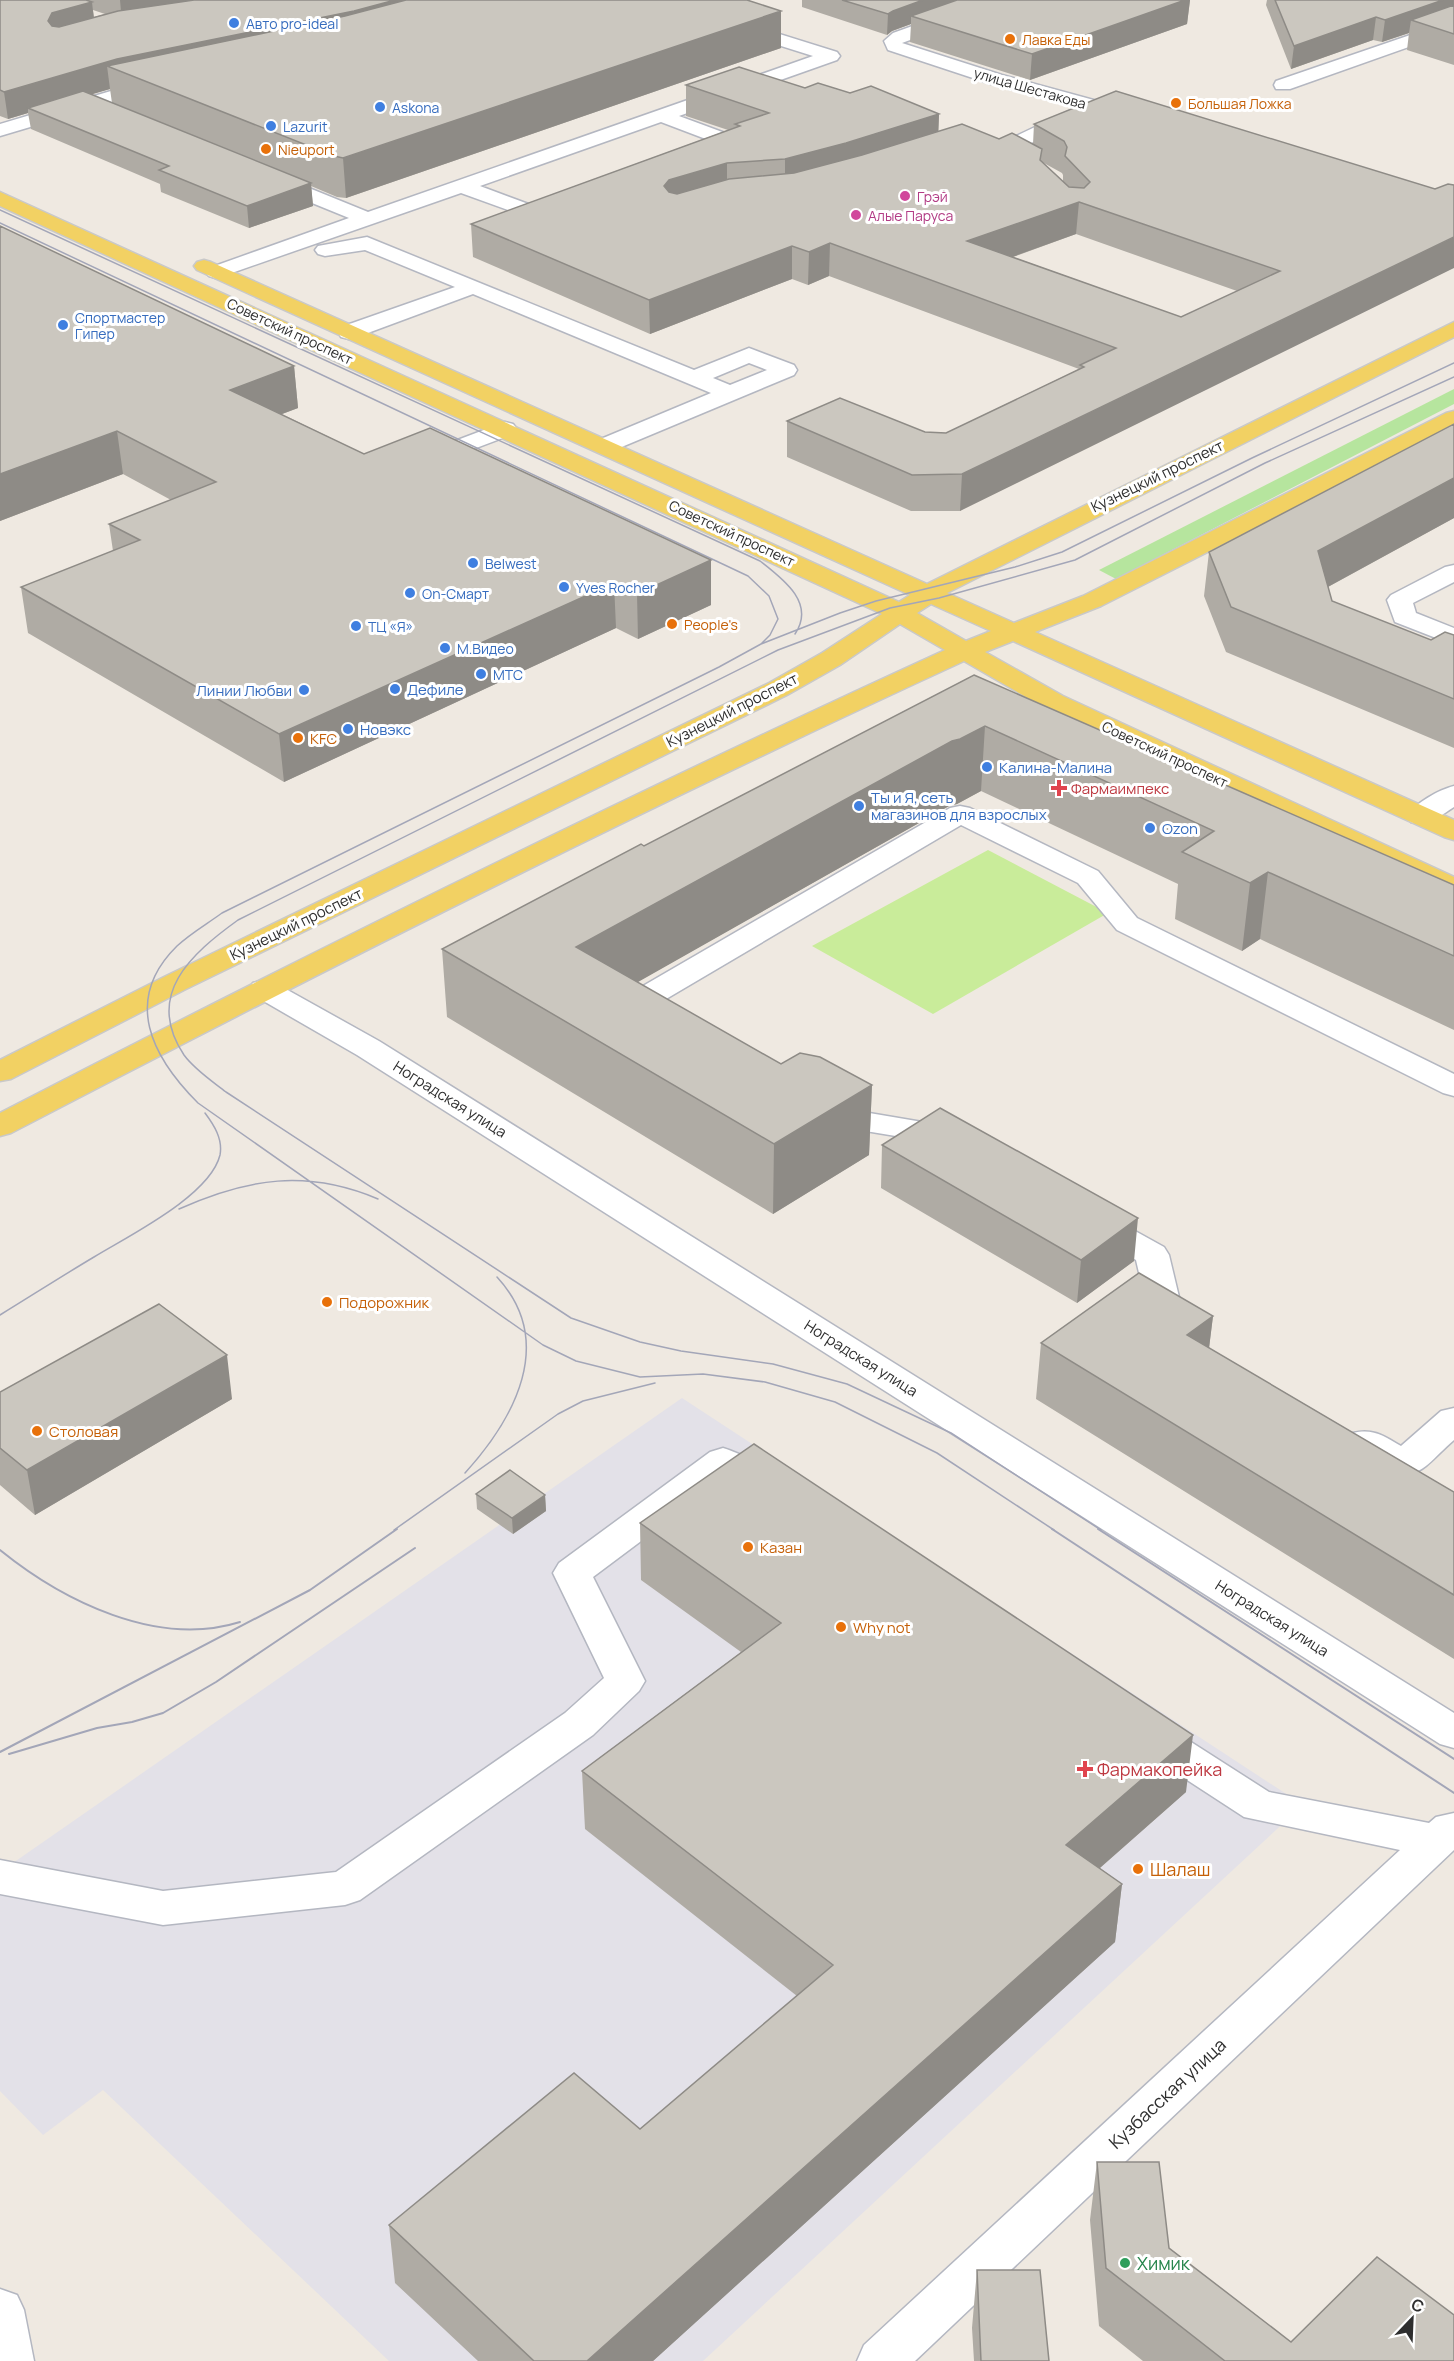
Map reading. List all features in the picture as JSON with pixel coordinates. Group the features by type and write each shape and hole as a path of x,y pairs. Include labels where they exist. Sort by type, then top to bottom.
{"main road":[{"name":"Советский проспект","path":"5,189 32,189"},
{"name":"Советский проспект","path":"5,189 505,429 837,582 901,614 1054,702 1454,888"},
{"name":"Советский проспект","path":"184,257 1454,831"},
{"name":"Кузнецкий проспект","path":"0,1072 175,983 778,689 831,659 930,593 1034,537 1454,329"},
{"path":"0,1126 264,989 878,690 1013,630 1092,601 1454,418"}],"street":[{"path":"216,272 831,56 653,0"},
{"name":"улица Шестакова","path":"1001,0 899,37 893,41 894,46 995,79 1141,118"},
{"path":"1283,86 1454,25"},
{"path":"0,130 128,92 172,84"},
{"path":"87,104 119,117"},
{"path":"1043,172 993,148 1094,106"},
{"path":"663,116 737,144 704,156"},
{"path":"249,170 368,219"},
{"path":"461,186 541,216 574,204"},
{"path":"240,264 367,243 730,393"},
{"path":"349,332 474,287"},
{"path":"604,446 786,370 749,355 694,378"},
{"path":"439,455 505,429"},
{"path":"1454,572 1400,600 1404,617 1454,637"},
{"path":"1421,816 1454,794"},
{"path":"645,1034 614,1017 960,813 1088,877 1127,924 1454,1086"},
{"name":"Ноградская улица","path":"264,989 368,1048 1454,1733"},
{"path":"802,1112 935,1132 976,1156"},
{"path":"1070,1208 1152,1255 1168,1324 1198,1342"},
{"path":"1341,1427 1403,1464 1454,1420"},
{"path":"0,1877 163,1908 345,1888 579,1724 625,1681 572,1573 723,1461 792,1505"},
{"path":"1120,1716 1259,1806 1446,1833"},
{"name":"Кузбасская улица","path":"880,2361 1446,1833"},
{"path":"0,2310 10,2361"}],"shaded area":[{"path":"682,1398 1303,1805 703,2361 389,2361 103,2090 43,2135 0,2091 0,1872"}],"green space":[{"path":"1454,389 1454,404 1116,579 1099,570"},
{"path":"988,850 1108,913 933,1014 812,946"}],"building":[{"path":"0,0 86,0 92,2 52,13 48,21 52,26 59,27 118,11 194,0 395,0 354,11 117,59 4,92 0,90"},
{"path":"406,0 747,0 781,11 343,158 107,66 345,16"},
{"path":"842,0 923,0 888,14"},
{"path":"957,0 1185,0 1032,54 911,16"},
{"path":"1275,0 1443,0 1385,20 1376,17 1294,46"},
{"path":"1454,5 1454,34 1411,20"},
{"path":"739,67 805,88 818,83 850,93 871,86 939,114 785,159 727,163 669,180 664,186 669,192 677,194 729,179 794,173 962,124 999,139 1012,133 1042,149 1040,160 1069,187 1084,188 1090,182 1065,156 1067,147 1064,141 1034,124 1116,91 1435,189 1448,184 1454,185 1454,237 962,474 912,475 787,421 840,398 925,432 946,433 1084,367 1080,365 1116,348 830,243 809,252 792,246 649,300 471,224 740,126 735,124 769,113 686,85","holes":["1079,202 1280,271 1181,317 967,241"]},
{"path":"83,91 311,183 247,206 159,170 169,166 28,108"},
{"path":"0,226 294,366 230,390 364,454 430,428 711,560 637,594 614,583 279,734 21,587 140,540 109,524 216,482 117,431 0,474"},
{"path":"1454,424 1454,478 1318,551 1332,601 1431,640 1445,632 1454,635 1454,699 1231,607 1209,552"},
{"path":"974,675 1454,885 1454,956 1268,872 1250,883 1182,852 1214,831 985,726 952,741 576,947 781,1064 800,1053 820,1057 872,1085 774,1144 442,949 641,844 644,846"},
{"path":"940,1108 1138,1218 1081,1260 882,1145"},
{"path":"1139,1273 1213,1316 1187,1335 1454,1492 1454,1595 1041,1343"},
{"path":"159,1304 227,1355 27,1470 0,1448 0,1392"},
{"path":"754,1444 1193,1735 1066,1845 1122,1884 587,2361 534,2361 389,2225 574,2073 640,2129 833,1965 582,1771 781,1623 640,1523"},
{"path":"510,1470 545,1495 512,1518 476,1494"},
{"path":"1097,2162 1159,2162 1169,2248 1291,2342 1377,2257 1454,2315 1454,2361 1225,2361 1106,2268"},
{"path":"977,2270 1040,2270 1049,2361 981,2361"}],"tram line":[{"path":"0,210 760,561 787,584 799,602 802,612 797,630"},
{"path":"0,223 748,576 769,596 778,619 770,635 761,644"},
{"path":"797,630 876,601 1015,567 1062,552 1252,458 1454,363"},
{"path":"1101,1530 951,1433 847,1384 773,1364 681,1351 640,1342 571,1318 226,1092 204,1075 184,1055 173,1033 169,1013 171,995 178,978 190,962 204,947 238,920 778,650 890,608 939,598 1075,560 1265,463 1454,377"},
{"path":"761,644 797,630"},
{"path":"795,634 797,630"},
{"path":"311,1182 198,1103 168,1067 150,1028 147,1007 151,987 160,966 177,946 222,913 719,667 761,644"},
{"path":"0,1315 166,1214 201,1185 213,1170 221,1149 217,1132 205,1113"},
{"path":"179,1209 204,1198 254,1184 278,1181 311,1182"},
{"path":"311,1182 352,1190 378,1199"},
{"path":"311,1182 524,1332"},
{"path":"497,1277 515,1302 524,1332"},
{"path":"465,1473 499,1429 512,1404 522,1379 526,1353 524,1332"},
{"path":"524,1332 543,1345 576,1361 640,1377 703,1374 765,1382 835,1402 937,1453 1054,1530"},
{"path":"394,1530 558,1414 583,1401 655,1383"},
{"path":"0,1752 310,1590 397,1529"},
{"path":"1052,1529 1454,1793"},
{"path":"1098,1529 1454,1759"},
{"path":"9,1754 97,1728 132,1722 163,1713 216,1682 415,1548"},
{"path":"0,1550 52,1586 112,1615 144,1624 176,1629 208,1628 240,1622"}],"place":[{"name":"Авто pro-ideal","path":"234,23"},
{"name":"Лавка Еды","path":"1010,39"},
{"name":"Большая Ложка","path":"1176,103"},
{"name":"Askona","path":"380,107"},
{"name":"Lazurit","path":"271,126"},
{"name":"Nieuport","path":"266,149"},
{"name":"Грэй","path":"905,196"},
{"name":"Алые Паруса","path":"856,215"},
{"name":"Спортмастер Гипер","path":"63,325"},
{"name":"Belwest","path":"473,563"},
{"name":"Yves Rocher","path":"564,587"},
{"name":"On-Смарт","path":"410,593"},
{"name":"People's","path":"672,624"},
{"name":"ТЦ «Я»","path":"356,626"},
{"name":"М.Видео","path":"445,648"},
{"name":"МТС","path":"481,674"},
{"name":"Дефиле","path":"395,689"},
{"name":"Линии Любви","path":"304,690"},
{"name":"Новэкс","path":"348,729"},
{"name":"KFC","path":"298,738"},
{"name":"Калина-Малина","path":"987,767"},
{"name":"Фармаимпекс","path":"1059,788"},
{"name":"Ты и Я, сеть магазинов для взрослых","path":"859,806"},
{"name":"Ozon","path":"1150,828"},
{"name":"Подорожник","path":"327,1302"},
{"name":"Столовая","path":"37,1431"},
{"name":"Казан","path":"748,1547"},
{"name":"Why not","path":"841,1627"},
{"name":"Фармакопейка","path":"1085,1769"},
{"name":"Шалаш","path":"1138,1869"},
{"name":"Химик","path":"1125,2263"}]}
